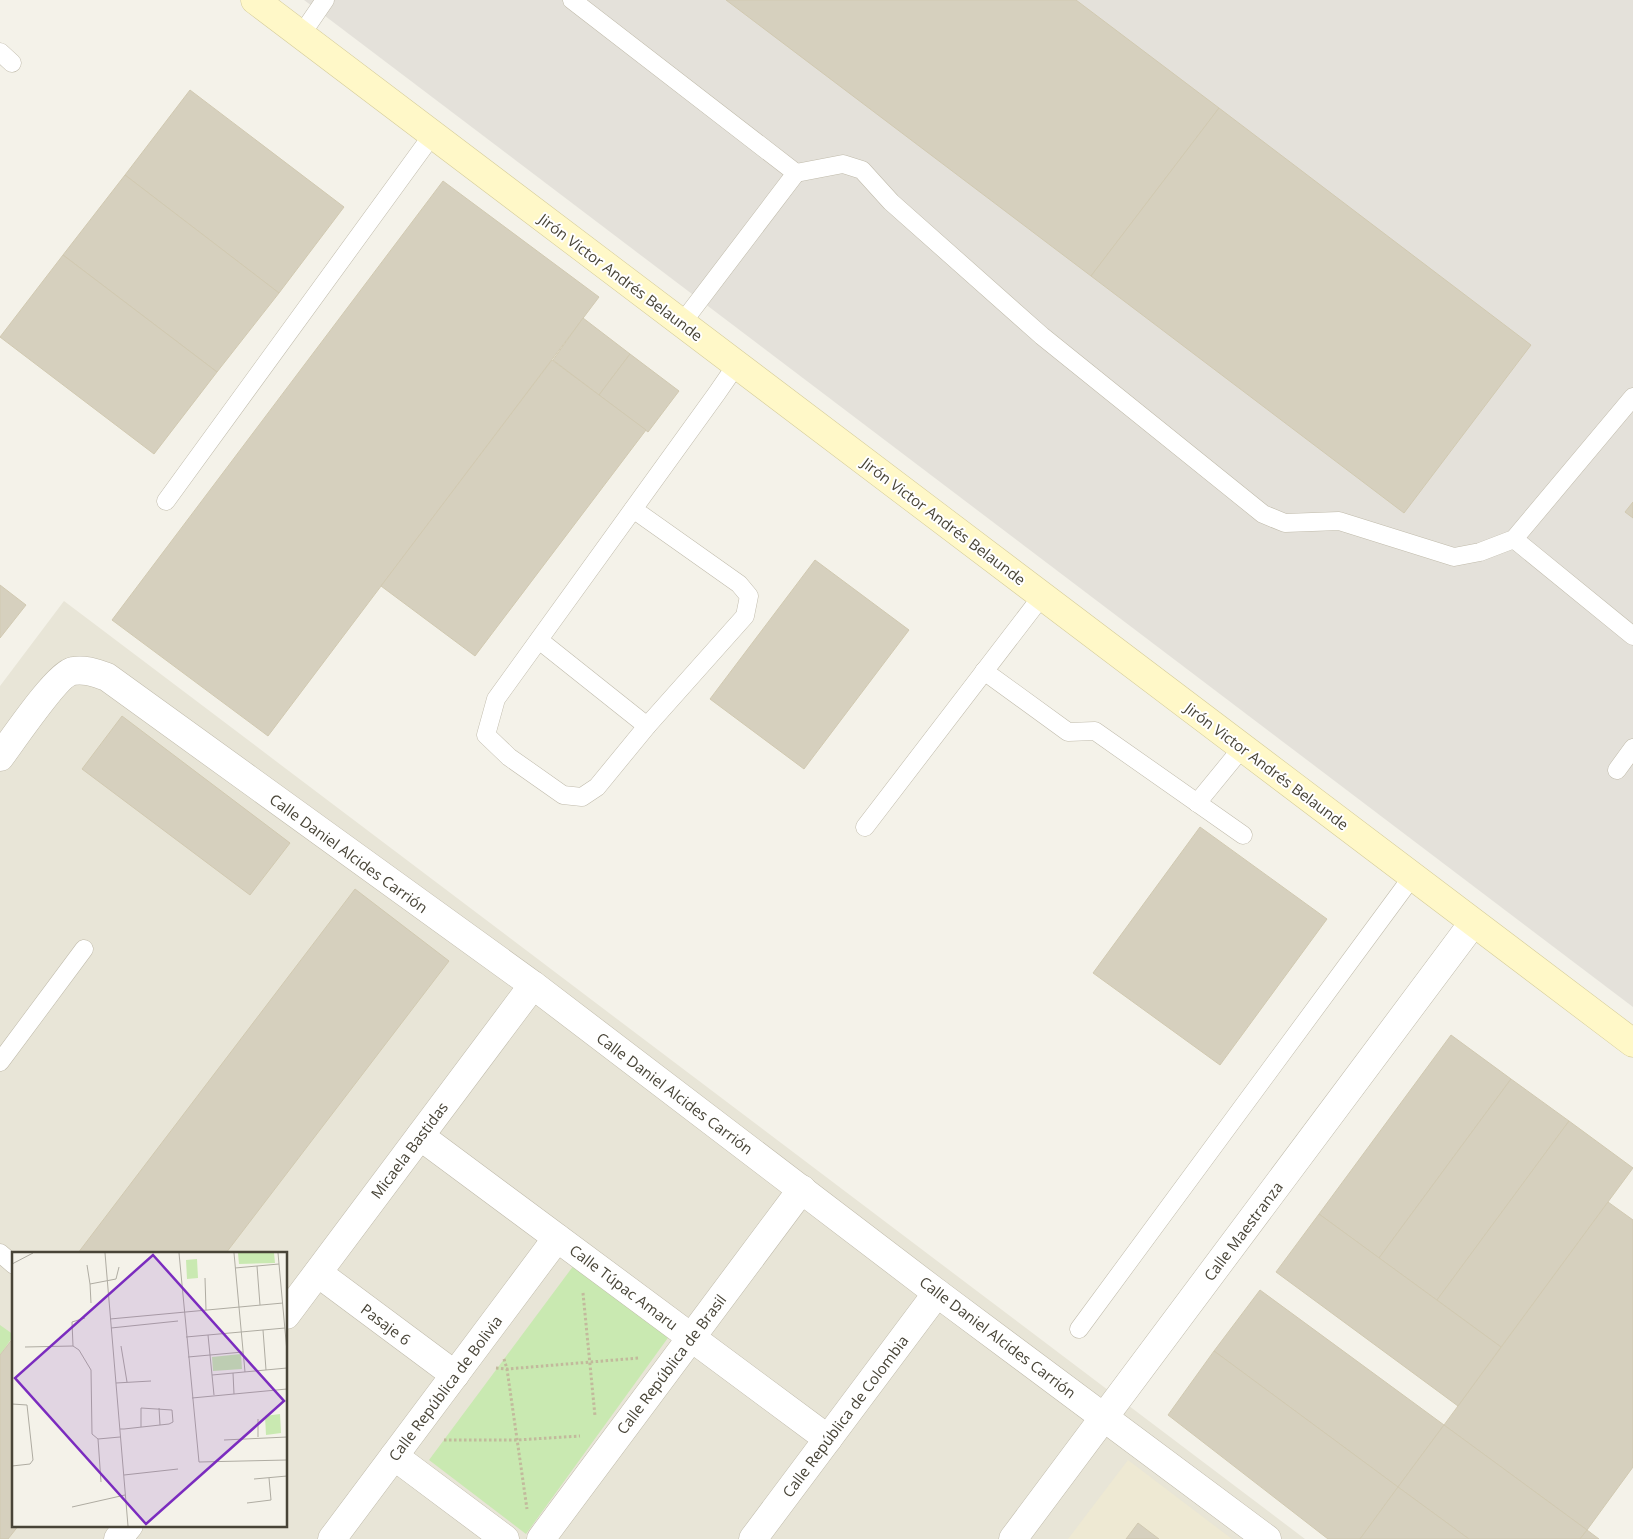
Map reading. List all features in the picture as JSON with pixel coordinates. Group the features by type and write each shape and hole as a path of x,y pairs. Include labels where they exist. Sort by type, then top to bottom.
{"street":[{"name":"Jirón Victor Andrés Belaunde","path":"255,0 1633,1043"},
{"name":"Calle Daniel Alcides Carrión","path":"0,757 56,684 71,671 89,670 107,677 532,985 1267,1539"},
{"name":"Calle Maestranza","path":"1013,1539 1473,923"},
{"name":"Micaela Bastidas","path":"288,1312 532,985"},
{"name":"Calle Túpac Amaru","path":"420,1136 568,1245 684,1346 828,1439"},
{"name":"Calle República de Brasil","path":"534,1529 608,1435 684,1346 802,1189"},
{"name":"Calle República de Bolivia","path":"332,1539 494,1324 568,1245"},
{"name":"Pasaje 6","path":"318,1273 458,1370"},
{"name":"Calle República de Colombia","path":"753,1539 937,1292"},
{"path":"400,1448 505,1539"},
{"path":"118,1539 128,1526"}],"lane":[{"path":"301,35 325,0"},
{"path":"572,0 796,173"},
{"path":"166,501 434,134"},
{"path":"682,323 796,173 843,164 862,170 892,202 1042,336 1264,514 1285,523 1339,521 1454,557 1480,552 1514,539 1633,397"},
{"path":"633,509 739,584 749,596 745,616 647,726 597,787 582,797 563,795 509,757 486,735 496,699 539,640 633,509 738,364"},
{"path":"1514,539 1633,636"},
{"path":"865,826 1042,596"},
{"path":"539,640 647,726"},
{"path":"984,672 1068,732 1095,731 1243,835"},
{"path":"1197,803 1242,748"},
{"path":"1618,770 1633,748"},
{"path":"1079,1329 1412,877"},
{"path":"0,1062 84,949"},
{"path":"0,1253 12,1263"}],"path":[{"path":"400,1448 608,1435 590,1362 568,1245"},
{"path":"494,1324 507,1369 517,1440 534,1529"},
{"path":"458,1370 507,1369 590,1362 684,1346"}],"shaded area":[{"path":"304,0 1633,0 1633,1007"},
{"path":"64,601 1305,1539 0,1539 0,686"},
{"path":"1128,1460 1232,1539 1068,1539"}],"green space":[{"path":"574,1265 670,1335 526,1534 429,1460"},
{"path":"0,1325 12,1334 12,1338 0,1355"}],"building":[{"path":"726,0 1076,0 1219,108 1091,276"},
{"path":"190,90 344,207 279,293 125,175"},
{"path":"1219,108 1531,345 1404,513 1091,276"},
{"path":"125,175 279,293 217,372 63,255"},
{"path":"443,181 599,297 268,736 112,620"},
{"path":"63,255 217,372 154,454 0,337"},
{"path":"583,318 630,354 599,395 553,360"},
{"path":"630,354 679,391 648,432 599,395"},
{"path":"552,360 646,430 475,656 381,586"},
{"path":"1633,502 1633,518 1625,512"},
{"path":"815,560 909,630 804,769 710,699"},
{"path":"0,585 26,605 0,638"},
{"path":"122,716 290,843 250,895 82,769"},
{"path":"1200,827 1327,919 1220,1065 1093,973"},
{"path":"355,889 449,961 227,1252 79,1252"},
{"path":"1451,1035 1511,1079 1379,1258 1319,1214"},
{"path":"1511,1079 1569,1121 1437,1300 1379,1258"},
{"path":"1569,1121 1633,1168 1501,1347 1437,1300"},
{"path":"1608,1202 1633,1220 1633,1467 1587,1530 1444,1425"},
{"path":"1319,1214 1501,1347 1458,1406 1276,1272"},
{"path":"1260,1290 1444,1425 1398,1487 1214,1351"},
{"path":"12,1340 12,1526 18,1526 8,1539 0,1539 0,1355"},
{"path":"1214,1351 1398,1487 1360,1539 1328,1539 1168,1415"},
{"path":"1444,1425 1587,1530 1580,1539 1469,1539 1398,1487"},
{"path":"1398,1487 1469,1539 1360,1539"},
{"path":"1138,1523 1159,1539 1126,1539"},
{"path":"1587,1530 1599,1539 1580,1539"}]}
